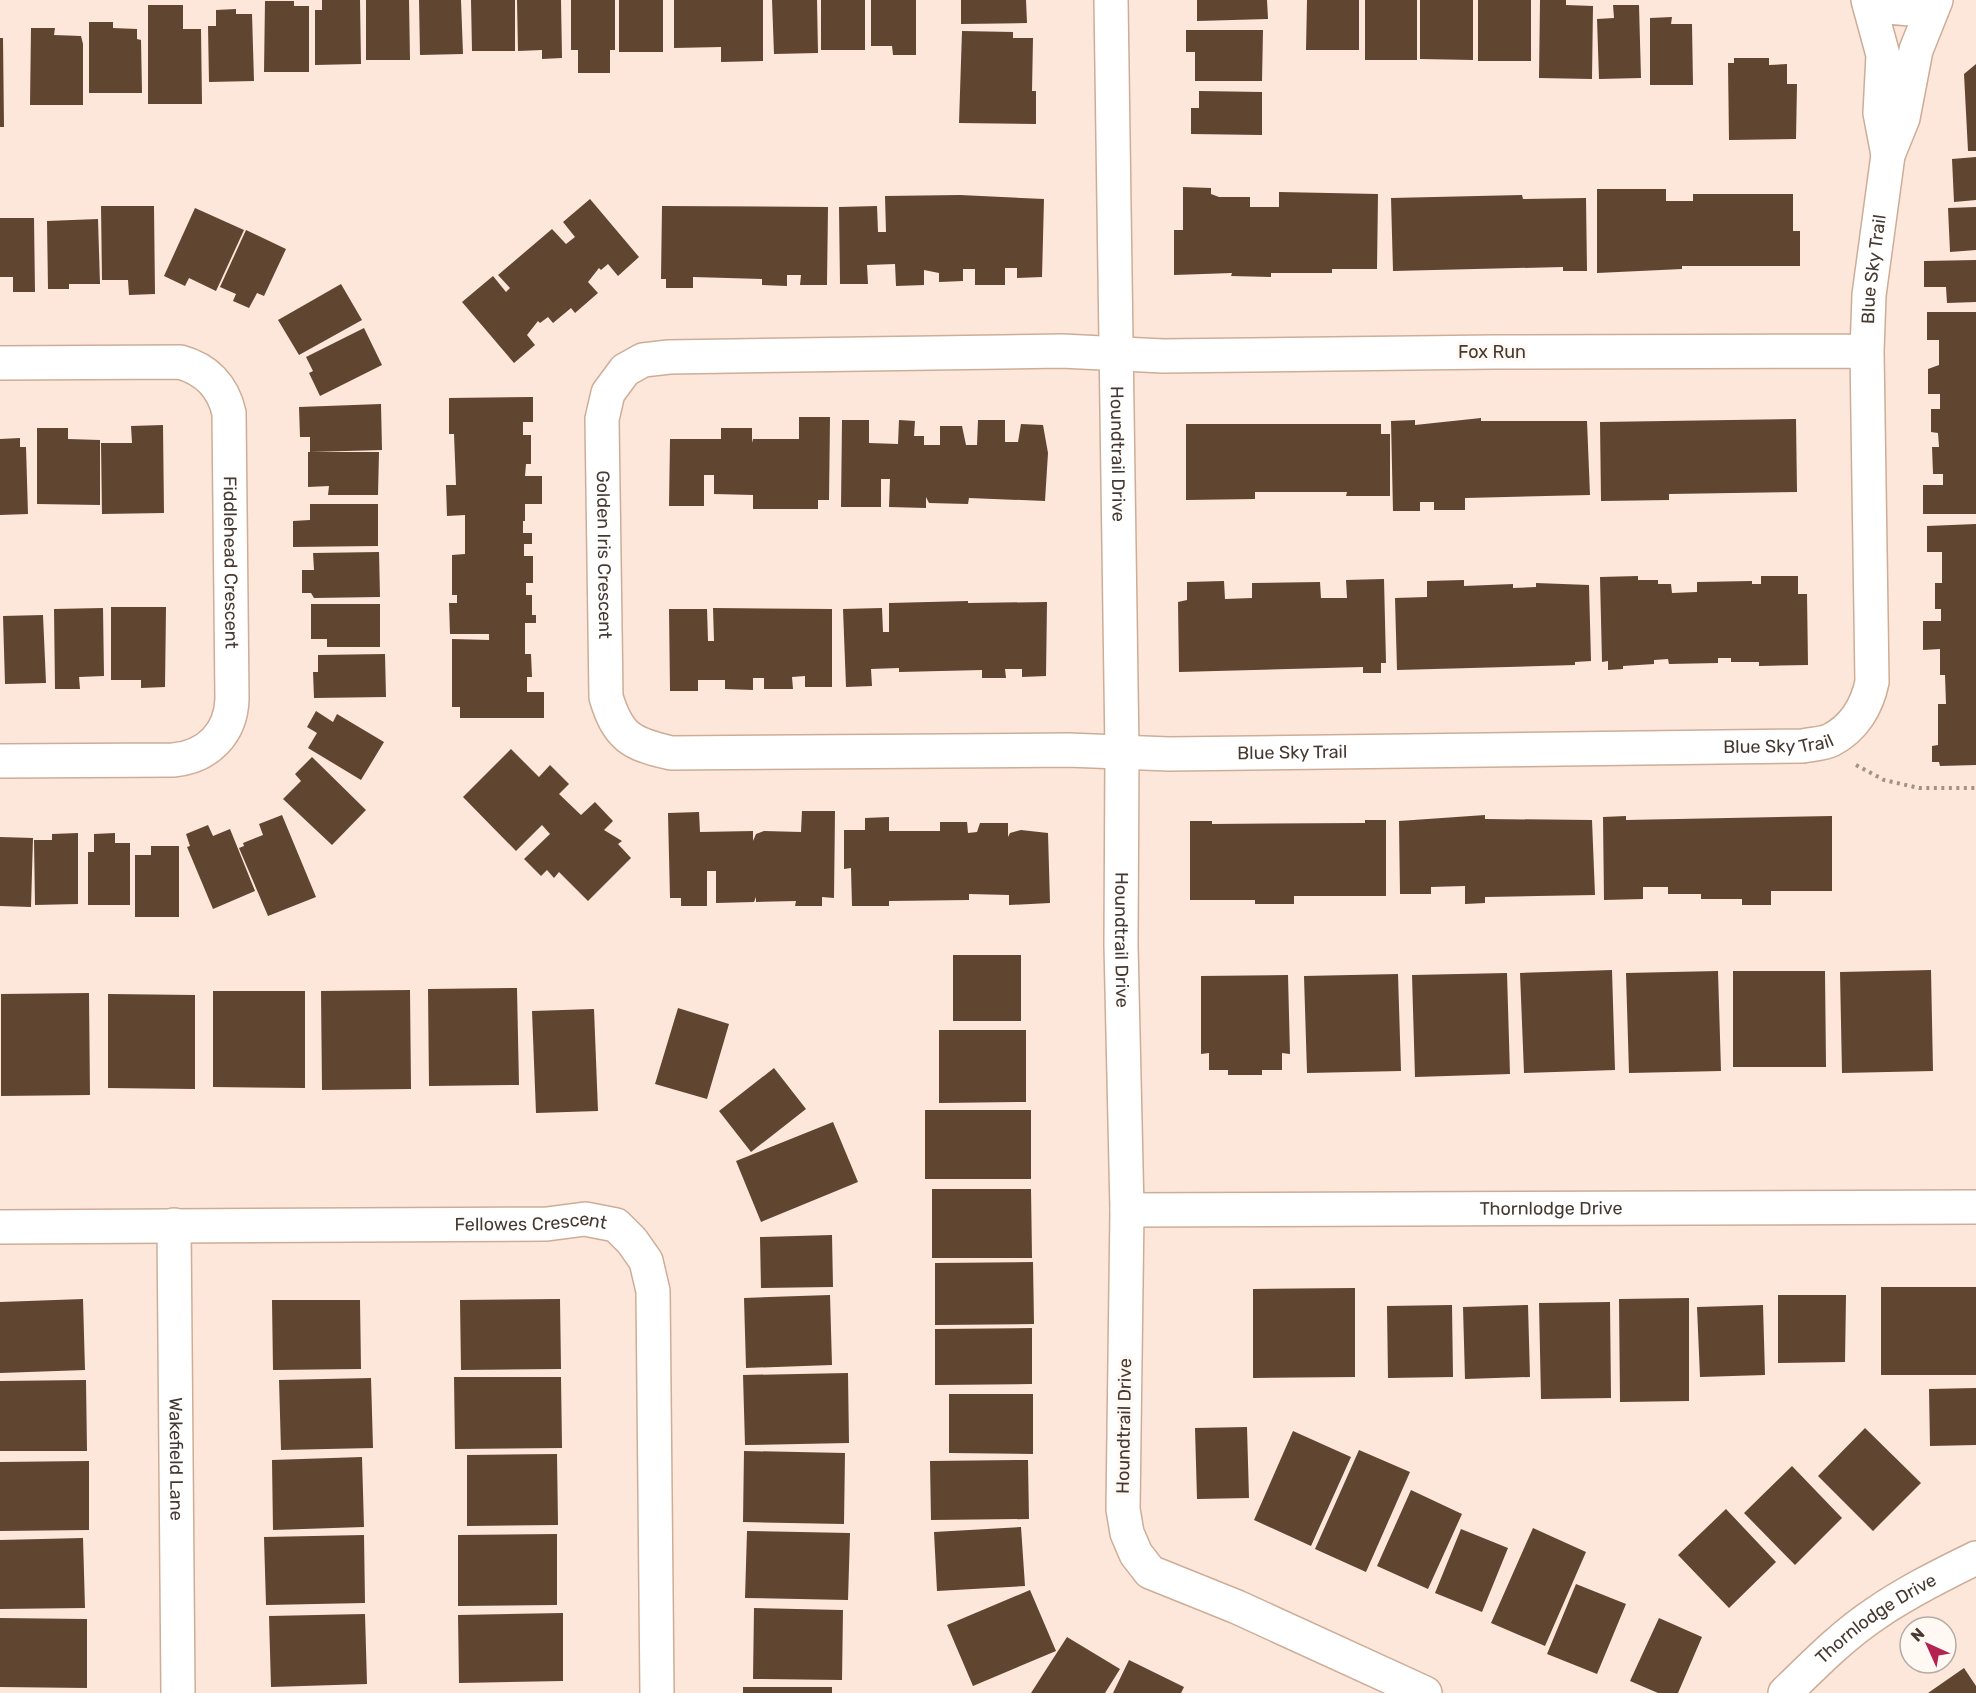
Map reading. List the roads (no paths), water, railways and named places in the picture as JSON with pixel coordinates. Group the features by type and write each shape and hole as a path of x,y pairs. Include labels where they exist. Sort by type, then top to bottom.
{"street":[{"name":"Houndtrail Drive","path":"1111,0 1122,752 1121,945 1127,1210 1123,1509 1127,1533 1136,1554 1150,1572 1237,1607 1425,1693"},
{"path":"1870,0 1893,9 1913,9 1936,0"},
{"name":"Blue Sky Trail","path":"1870,0 1882,55 1880,113 1888,155"},
{"name":"Blue Sky Trail","path":"1122,752 1169,754 1803,746 1830,741 1846,729 1868,699 1872,682 1867,351 1869,295 1888,155 1903,118 1916,50 1936,0"},
{"name":"Golden Iris Crescent","path":"1117,354 1062,351 669,357 643,360 625,370 608,393 602,418 605,680 609,706 619,730 632,741 670,753 1068,750 1122,752"},
{"name":"Fox Run","path":"1117,354 1163,356 1867,351"},
{"name":"Fiddlehead Crescent","path":"0,363 180,362 204,372 217,384 229,413 232,699 230,719 222,735 204,751 190,758 0,761"},
{"name":"Thornlodge Drive","path":"1127,1210 1976,1208"},
{"name":"Fellowes Crescent","path":"0,1227 547,1224 585,1220 616,1225 646,1261 653,1291 657,1693"},
{"name":"Wakefield Lane","path":"174,1225 178,1693"},
{"name":"Thornlodge Drive","path":"1785,1693 1831,1649 1873,1615 1918,1587 1976,1558"}]}
